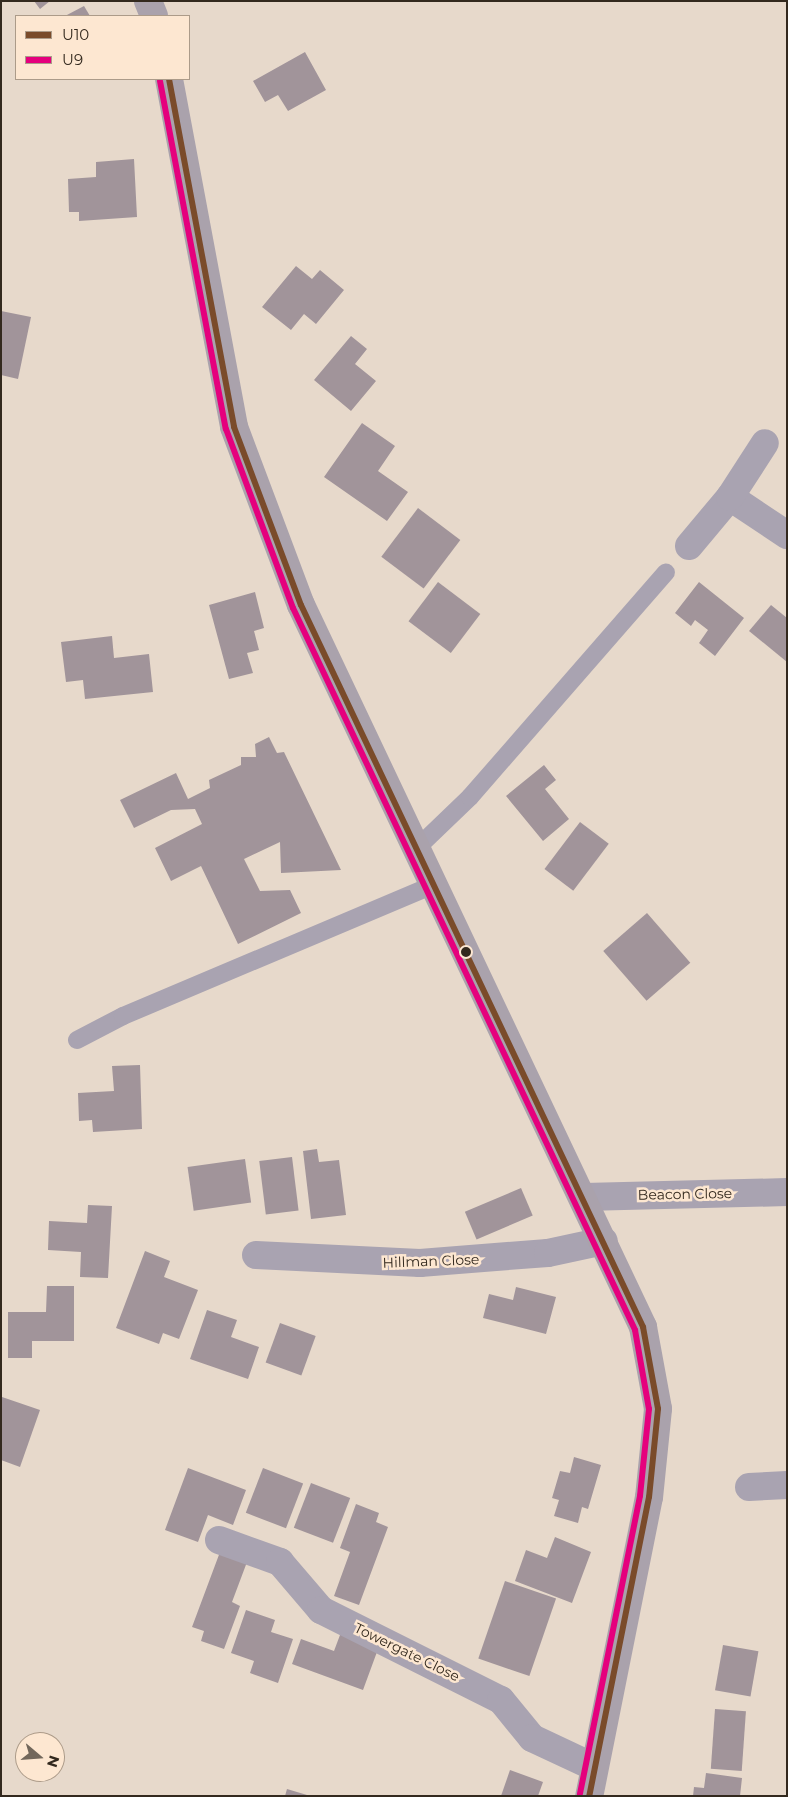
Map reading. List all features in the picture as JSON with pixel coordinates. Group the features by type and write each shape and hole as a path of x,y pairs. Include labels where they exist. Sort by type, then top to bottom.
{"main road":[{"path":"148,1 154,15"},
{"path":"168,80 234,427 301,605 584,1197 642,1327 658,1410 650,1497 589,1796"}],"street":[{"path":"689,546 730,497 765,443"},
{"path":"730,497 787,535"},
{"name":"Beacon Close","path":"584,1197 787,1192"},
{"name":"Hillman Close","path":"256,1255 420,1263 548,1253 604,1241"},
{"path":"749,1487 787,1485"},
{"name":"Towergate Close","path":"219,1540 280,1562 321,1610 501,1700 532,1738 594,1766"}],"lane":[{"path":"417,848 470,797 666,572"},
{"path":"77,1040 123,1016 435,884"}],"building":[{"path":"34,1 50,1 40,9"},
{"path":"84,6 89,15 67,15"},
{"path":"305,52 326,90 288,111 278,95 265,102 253,81"},
{"path":"134,159 137,217 79,221 79,212 69,212 68,179 96,177 96,162"},
{"path":"296,266 312,279 320,270 344,290 316,324 304,314 291,330 262,307"},
{"path":"1,311 31,317 18,379 1,375"},
{"path":"351,336 367,349 355,364 376,381 351,411 314,380"},
{"path":"362,423 395,446 378,471 408,492 387,521 324,477"},
{"path":"418,508 460,540 424,589 381,557"},
{"path":"438,582 480,614 451,653 409,621"},
{"path":"699,582 744,618 715,656 699,643 708,630 695,620 691,626 675,613"},
{"path":"255,592 264,628 254,631 259,650 247,653 253,673 229,679 209,605"},
{"path":"771,605 787,618 787,662 749,631"},
{"path":"112,636 114,658 149,654 153,692 85,699 83,680 66,682 61,642"},
{"path":"269,737 277,753 284,752 341,870 281,873 280,842 244,859 260,891 290,890 301,913 238,944 201,866 171,881 155,848 202,824 195,809 171,810 134,828 120,800 176,773 188,799 210,788 209,780 241,765 241,757 256,757 255,744"},
{"path":"544,765 556,780 545,789 569,819 543,841 506,796"},
{"path":"580,822 609,844 573,891 544,869"},
{"path":"647,913 690,963 647,1001 603,951"},
{"path":"140,1065 142,1129 93,1132 92,1120 79,1121 78,1093 114,1091 112,1066"},
{"path":"317,1149 319,1162 339,1160 346,1215 311,1219 303,1151"},
{"path":"292,1157 299,1211 266,1215 259,1161"},
{"path":"245,1159 251,1203 194,1211 188,1167"},
{"path":"521,1188 533,1216 477,1239 465,1212"},
{"path":"88,1205 112,1206 108,1278 80,1277 81,1252 48,1250 49,1221 87,1223"},
{"path":"145,1251 170,1261 164,1277 198,1290 179,1339 163,1333 159,1344 116,1328"},
{"path":"47,1286 74,1286 74,1341 32,1341 32,1358 8,1358 8,1312 46,1312"},
{"path":"516,1287 556,1297 546,1334 483,1318 489,1294 513,1300"},
{"path":"207,1310 237,1320 231,1337 259,1347 248,1379 190,1359"},
{"path":"280,1323 316,1336 301,1375 266,1362"},
{"path":"2,1397 40,1410 20,1467 1,1460"},
{"path":"574,1457 601,1465 588,1509 582,1507 578,1523 554,1516 559,1500 552,1498 560,1471 570,1473"},
{"path":"188,1468 246,1490 233,1525 208,1515 198,1542 165,1530"},
{"path":"263,1468 303,1483 286,1528 246,1513"},
{"path":"311,1483 350,1498 333,1543 294,1528"},
{"path":"356,1504 379,1513 376,1522 388,1527 359,1605 334,1596 350,1552 340,1548"},
{"path":"555,1537 591,1552 572,1603 515,1581 526,1550 547,1558"},
{"path":"220,1552 247,1562 232,1602 240,1606 224,1649 201,1641 204,1631 192,1627"},
{"path":"505,1581 556,1599 529,1676 478,1659"},
{"path":"246,1610 275,1620 271,1632 293,1639 278,1683 250,1673 254,1661 231,1653"},
{"path":"343,1627 381,1641 363,1690 292,1664 301,1639 334,1651"},
{"path":"723,1645 758,1651 750,1697 715,1690"},
{"path":"715,1709 746,1711 742,1771 711,1769"},
{"path":"510,1770 543,1782 538,1796 501,1796"},
{"path":"706,1773 742,1778 740,1796 693,1796 694,1787 704,1788"},
{"path":"287,1789 307,1795 307,1796 285,1796"}],"transit line":[{"name":"U10","path":"169,80 234,427 301,605 643,1327 658,1409 649,1497 589,1796"},
{"name":"U9","path":"160,81 226,429 293,608 635,1330 649,1409 640,1496 580,1794"}]}
